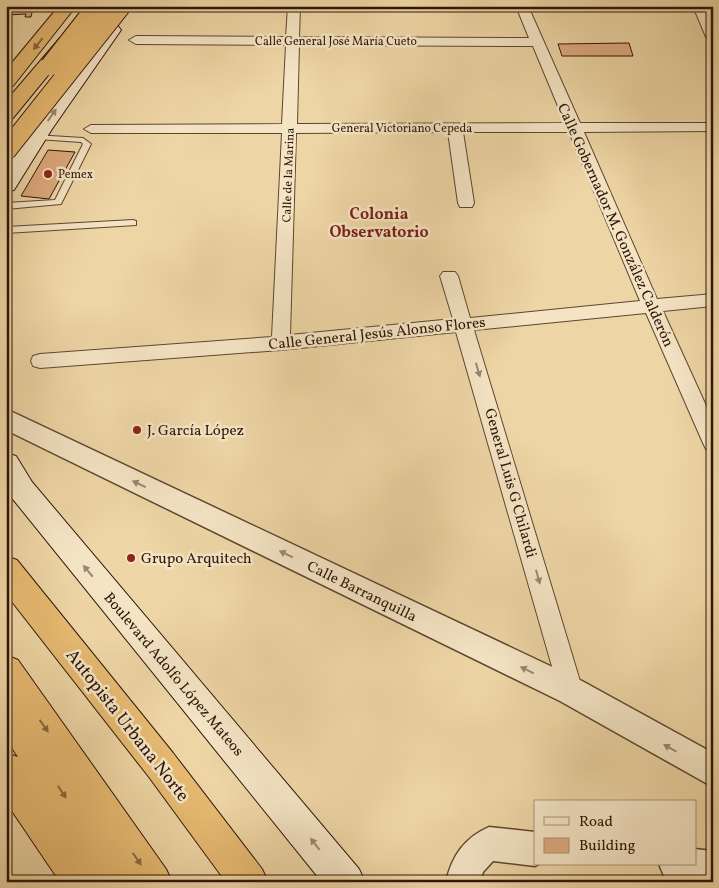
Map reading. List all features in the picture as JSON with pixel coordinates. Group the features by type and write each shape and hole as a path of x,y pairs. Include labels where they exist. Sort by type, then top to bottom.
{"highway":[{"path":"6,59 51,6"},
{"path":"6,82 68,6"},
{"path":"6,114 81,23 92,6"},
{"path":"6,125 97,6"},
{"path":"6,151 121,6"},
{"path":"74,84 81,23"},
{"name":"Autopista Urbana Norte","path":"6,570 161,765 248,882"},
{"path":"6,578 233,882"},
{"path":"6,671 153,882"},
{"path":"6,708 125,882"},
{"path":"6,770 82,882"}],"main road":[{"path":"6,186 129,6"},
{"name":"Boulevard Adolfo López Mateos","path":"6,464 22,490 346,882"},
{"path":"6,789 64,882"}],"street":[{"name":"Calle de la Marina","path":"281,343 294,6"},
{"name":"Calle Gobernador M. González Calderón","path":"522,6 651,305 713,443"},
{"path":"700,6 713,37"},
{"name":"Calle General José María Cueto","path":"136,40 537,42"},
{"name":"General Victoriano Cepeda","path":"91,129 713,127"},
{"path":"455,128 466,203"},
{"name":"General Luis G Chilardi","path":"449,276 571,691"},
{"name":"Calle General Jesús Alonso Flores","path":"40,361 281,343 464,323 713,300"},
{"name":"Calle Barranquilla","path":"6,420 571,691 713,771"},
{"path":"463,882 467,867 472,858 488,844 534,849"},
{"path":"694,866 713,868"}],"lane":[{"path":"6,206 58,202 87,144 83,140 38,137"},
{"path":"6,230 133,223"}],"building":[{"path":"6,6 40,6 33,8 31,17 25,17 26,14 6,15"},
{"path":"629,43 633,56 562,56 558,44"},
{"name":"Pemex","path":"48,150 75,152 49,199 21,196"}],"place":[{"name":"Pemex","path":"48,174"},
{"name":"J. García López","path":"137,430"},
{"name":"Grupo Arquitech","path":"131,558"}],"district":[{"name":"Colonia Observatorio","path":"379,222"}]}
